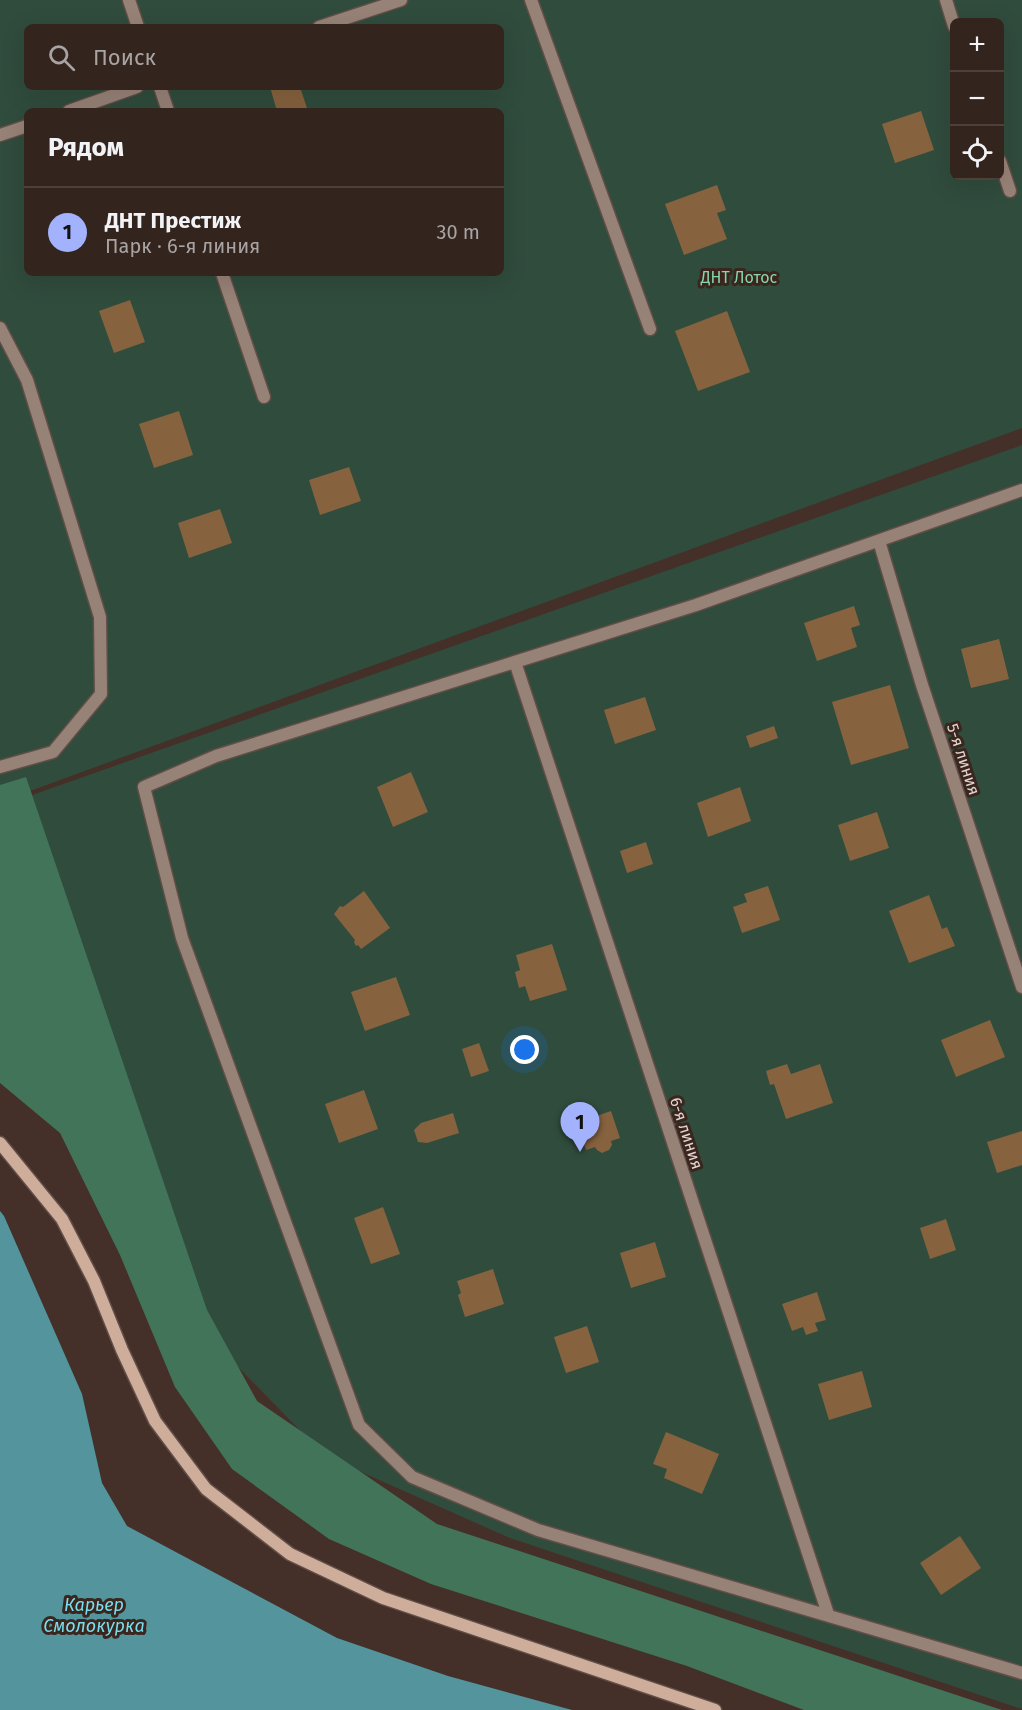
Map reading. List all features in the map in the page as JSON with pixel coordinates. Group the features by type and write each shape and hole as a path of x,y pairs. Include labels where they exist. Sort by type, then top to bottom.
{"street":[{"path":"129,0 137,24"},
{"path":"328,24 401,0"},
{"path":"531,0 650,329"},
{"path":"946,0 952,18"},
{"path":"78,108 128,90"},
{"path":"161,90 167,108"},
{"path":"0,135 24,127"},
{"path":"1004,175 1010,191"},
{"path":"223,276 264,397"},
{"path":"0,328 27,380 100,617 101,694 53,752 0,767"},
{"path":"1022,490 696,604 216,756 144,787 182,938 359,1425 412,1477 538,1530 1022,1673"},
{"name":"5-я линия","path":"879,541 926,696 1022,987"},
{"name":"6-я линия","path":"515,662 828,1614"},
{"path":"0,1143 62,1219 94,1281 122,1350 155,1421 206,1489 291,1554 383,1598 716,1710"}],"green space":[{"name":"ДНТ Лотос","path":"0,0 1022,0 1022,428 0,802"},
{"path":"1022,445 1022,1709 510,1538 325,1456 194,1322 21,799"},
{"path":"26,777 207,1310 257,1401 437,1524 1002,1710 804,1710 687,1666 431,1584 329,1539 232,1469 175,1387 120,1255 60,1133 0,1083 0,785"}],"water":[{"name":"Карьер Смолокурка","path":"0,1211 82,1394 102,1483 127,1526 337,1638 448,1676 572,1710 0,1710"}],"building":[{"path":"271,90 301,90 307,108 276,108"},
{"path":"921,111 934,150 895,163 882,124"},
{"path":"717,185 726,210 717,213 727,239 684,255 665,204"},
{"path":"130,300 145,342 114,353 99,311"},
{"path":"727,311 750,372 698,391 675,331"},
{"path":"179,411 193,455 154,468 139,424"},
{"path":"349,467 361,501 320,515 309,480"},
{"path":"220,509 232,543 189,558 178,523"},
{"path":"854,606 860,625 851,628 857,647 817,661 804,623"},
{"path":"999,639 1009,679 971,688 961,649"},
{"path":"890,685 909,748 851,765 832,702"},
{"path":"645,697 656,730 615,744 604,710"},
{"path":"774,726 778,738 750,748 746,736"},
{"path":"411,772 428,812 393,827 377,787"},
{"path":"740,787 751,821 708,837 697,803"},
{"path":"877,812 889,848 850,861 838,825"},
{"path":"646,842 653,864 627,873 620,851"},
{"path":"768,886 780,920 742,933 733,907 747,902 744,894"},
{"path":"364,891 390,928 361,949 358,945 356,946 355,940 334,914 340,906 343,907"},
{"path":"929,895 942,929 947,927 955,946 909,963 889,911"},
{"path":"552,944 567,990 530,1001 525,986 519,988 515,972 520,970 516,955"},
{"path":"396,977 410,1015 365,1031 351,992"},
{"path":"990,1020 1005,1057 956,1077 941,1040"},
{"path":"479,1043 489,1071 471,1077 462,1049"},
{"path":"787,1064 791,1074 820,1064 833,1103 786,1119 774,1084 770,1085 766,1071"},
{"path":"364,1090 378,1129 339,1143 325,1104"},
{"path":"611,1111 620,1138 611,1141 612,1145 609,1150 602,1153 595,1147 586,1150 576,1123"},
{"path":"453,1113 459,1133 427,1143 418,1142 414,1130 421,1123"},
{"path":"1022,1131 1022,1165 997,1173 987,1142"},
{"path":"383,1207 400,1254 371,1264 354,1218"},
{"path":"946,1219 956,1250 930,1259 920,1228"},
{"path":"655,1242 666,1277 631,1288 620,1253"},
{"path":"493,1269 504,1304 465,1317 458,1295 461,1293 457,1281"},
{"path":"817,1292 826,1320 815,1323 818,1331 806,1335 803,1327 792,1331 782,1304"},
{"path":"587,1326 599,1362 566,1373 554,1337"},
{"path":"862,1371 872,1407 829,1420 818,1384"},
{"path":"666,1432 719,1454 702,1494 664,1478 667,1469 653,1464"},
{"path":"960,1536 981,1568 941,1595 920,1563"}],"place":[{"name":"ДНТ Престиж","path":"580,1152"}]}
